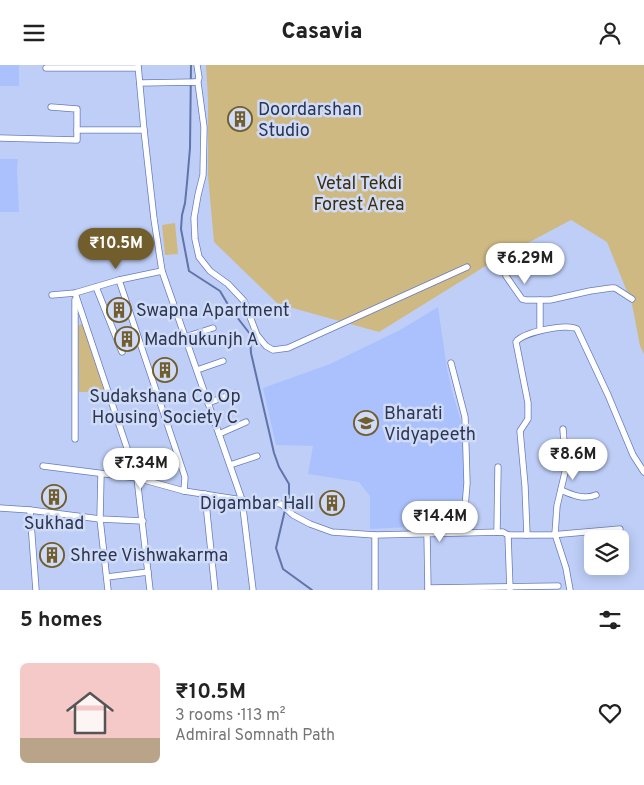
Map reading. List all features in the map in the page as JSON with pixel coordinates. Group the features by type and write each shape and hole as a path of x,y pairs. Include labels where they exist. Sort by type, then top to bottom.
{"street":[{"path":"196,82 198,80 197,65"},
{"path":"46,67 138,67 154,223 162,271 242,500 253,590"},
{"path":"140,83 196,82"},
{"path":"196,82 199,85 204,127 203,175 194,217 195,239 199,257 210,271 228,284 244,301 257,335 273,351 288,348 467,267"},
{"path":"0,138 77,140 77,109 51,107"},
{"path":"77,130 144,131"},
{"path":"52,295 75,293 119,280 162,271"},
{"path":"506,276 522,299 526,300 550,300 610,288 632,299"},
{"path":"119,280 185,477 184,491"},
{"path":"96,287 122,352"},
{"path":"75,293 75,439"},
{"path":"75,293 137,478 150,590"},
{"path":"540,300 540,330"},
{"path":"527,535 520,431 528,419 528,403 516,342 520,338 540,330 571,327 577,329 608,395 633,455 644,471"},
{"path":"185,337 213,328"},
{"path":"197,370 223,361"},
{"path":"451,363 464,417 467,483 463,533"},
{"path":"208,403 235,393"},
{"path":"219,434 246,422"},
{"path":"563,429 566,468 556,511 555,534 566,568 570,590"},
{"path":"230,465 257,455"},
{"path":"43,466 137,478 184,491 281,504 293,515 332,532 375,535 502,532 508,535 527,535 620,529"},
{"path":"497,532 498,467"},
{"path":"100,474 100,519 108,590"},
{"path":"561,490 573,495 592,497 596,495"},
{"path":"205,494 215,590"},
{"path":"0,508 100,519 142,521"},
{"path":"30,510 36,590"},
{"path":"427,533 428,589 510,589 558,586"},
{"path":"375,535 375,590"},
{"path":"508,535 510,589"},
{"path":"107,577 148,572"}],"shaded area":[{"path":"0,65 19,65 19,86 0,86"},
{"path":"0,159 18,159 19,212 0,212"},
{"name":"Bharati Vidyapeeth","path":"438,307 447,369 463,428 465,524 370,529 370,496 359,482 308,474 313,446 276,445 263,388 330,364 400,330"}],"green space":[{"name":"Vetal Tekdi Forest Area","path":"206,65 644,65 644,354 640,346 632,304 607,242 571,220 492,262 379,332 278,304 214,242 208,176"},
{"path":"175,223 178,254 165,255 162,225"},
{"path":"84,325 106,392 79,392 78,326"}],"waterway":[{"path":"191,65 190,148 181,229 189,271 220,291 230,308 250,334 251,353 274,453 279,467 289,484 289,497 286,506"},
{"path":"285,510 276,548 283,569 312,590"}],"place":[{"name":"Doordarshan Studio","path":"240,119"},
{"name":"Swapna Apartment","path":"119,310"},
{"name":"Madhukunjh A","path":"127,339"},
{"name":"Sudakshana Co Op Housing Society C","path":"165,370"},
{"name":"Bharati Vidyapeeth","path":"366,423"},
{"name":"Sukhad","path":"54,497"},
{"name":"Digambar Hall","path":"332,503"},
{"name":"Shree Vishwakarma","path":"52,555"}]}
